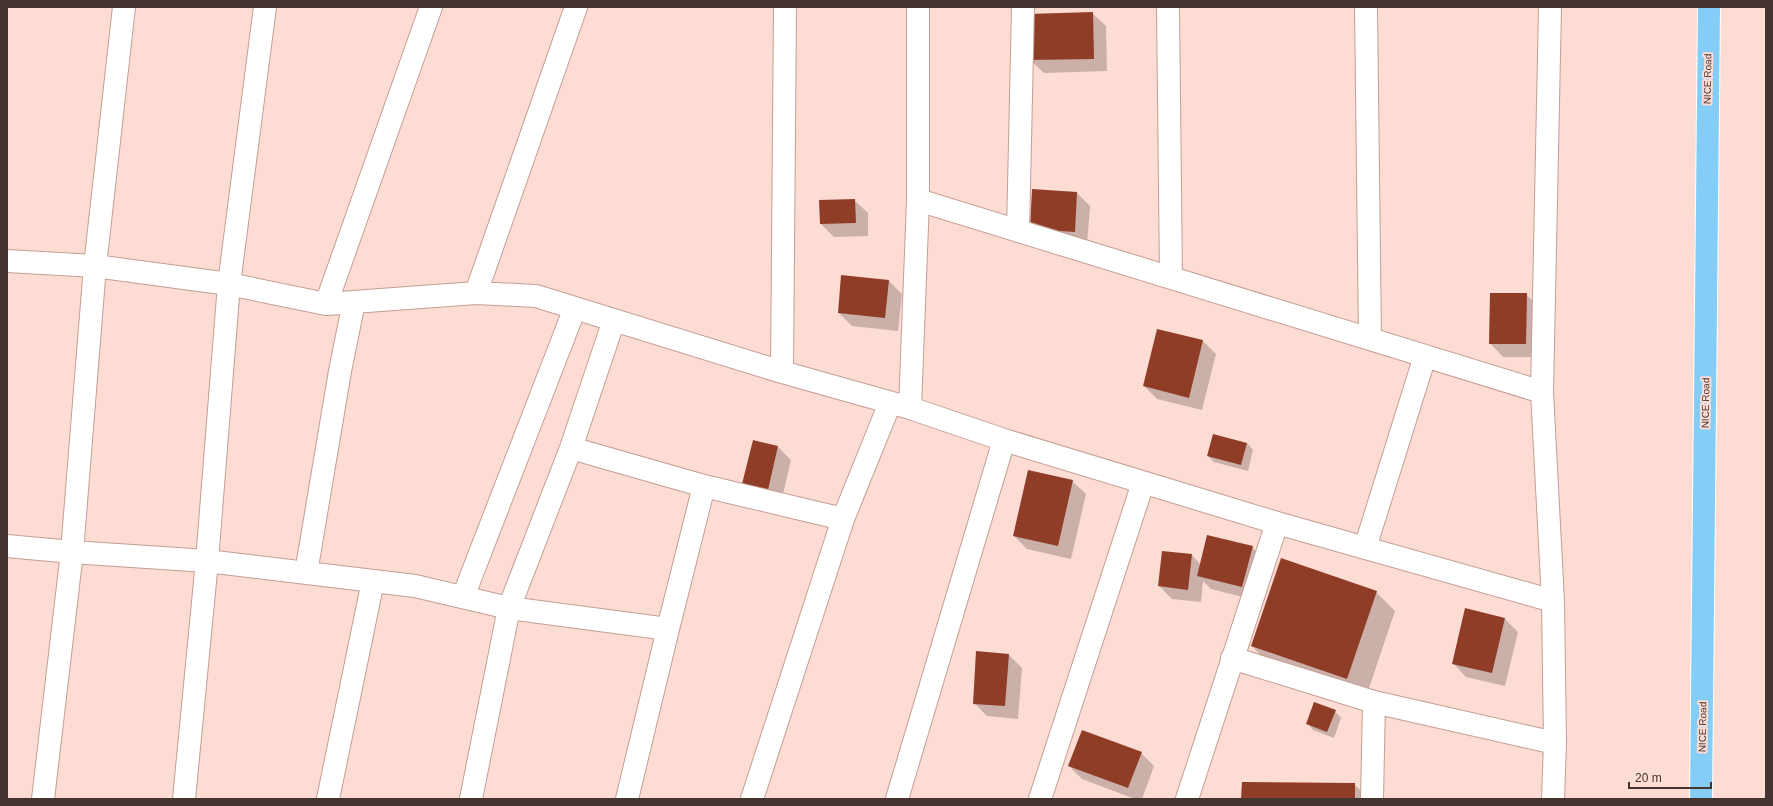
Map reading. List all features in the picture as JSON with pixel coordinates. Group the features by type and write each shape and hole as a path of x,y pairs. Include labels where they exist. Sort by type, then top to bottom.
{"highway":[{"name":"NICE Road","path":"1701,799 1708,7"}],"street":[{"path":"43,799 72,552 95,266 124,7"},
{"path":"184,799 207,561 229,284 265,7"},
{"path":"326,304 431,7"},
{"path":"476,293 576,7"},
{"path":"782,372 784,7"},
{"path":"752,799 843,519 900,406 918,200 918,7"},
{"path":"1018,231 1023,7"},
{"path":"1168,7 1171,278"},
{"path":"1366,7 1370,339"},
{"path":"1550,7 1542,392 1553,601 1553,799"},
{"path":"918,200 1542,392"},
{"path":"7,261 95,266 229,284 326,304 476,293 536,296 782,372 900,406 1143,483 1277,523 1553,601"},
{"path":"306,573 340,371 354,302"},
{"path":"463,597 575,308"},
{"path":"471,799 509,608 571,448 614,320"},
{"path":"1365,548 1425,356"},
{"path":"897,799 1004,440"},
{"path":"571,448 704,486 843,519"},
{"path":"1040,799 1143,483"},
{"path":"627,799 704,486"},
{"path":"1186,799 1277,523"},
{"path":"7,546 207,561 415,586 509,608 668,630"},
{"path":"328,799 373,581"},
{"path":"1232,658 1374,702 1554,743"},
{"path":"1372,799 1374,702"}],"building":[{"path":"1093,12 1094,59 1029,60 1028,14"},
{"path":"1032,189 1077,192 1075,232 1030,229"},
{"path":"855,199 856,223 820,224 819,200"},
{"path":"841,275 889,280 885,318 838,313"},
{"path":"1490,293 1527,293 1526,344 1489,344"},
{"path":"1157,329 1203,340 1189,398 1143,386"},
{"path":"1213,434 1247,443 1241,465 1207,456"},
{"path":"753,440 778,446 768,490 742,484"},
{"path":"1028,470 1073,480 1058,546 1013,536"},
{"path":"1207,535 1253,546 1242,587 1197,576"},
{"path":"1162,551 1192,554 1188,590 1158,586"},
{"path":"1281,558 1377,591 1347,679 1251,646"},
{"path":"1465,608 1505,618 1492,673 1452,664"},
{"path":"976,651 1009,654 1005,706 973,704"},
{"path":"1314,702 1336,710 1327,732 1306,724"},
{"path":"1082,730 1142,752 1128,788 1068,766"},
{"path":"1242,782 1355,783 1355,799 1241,799"}]}
